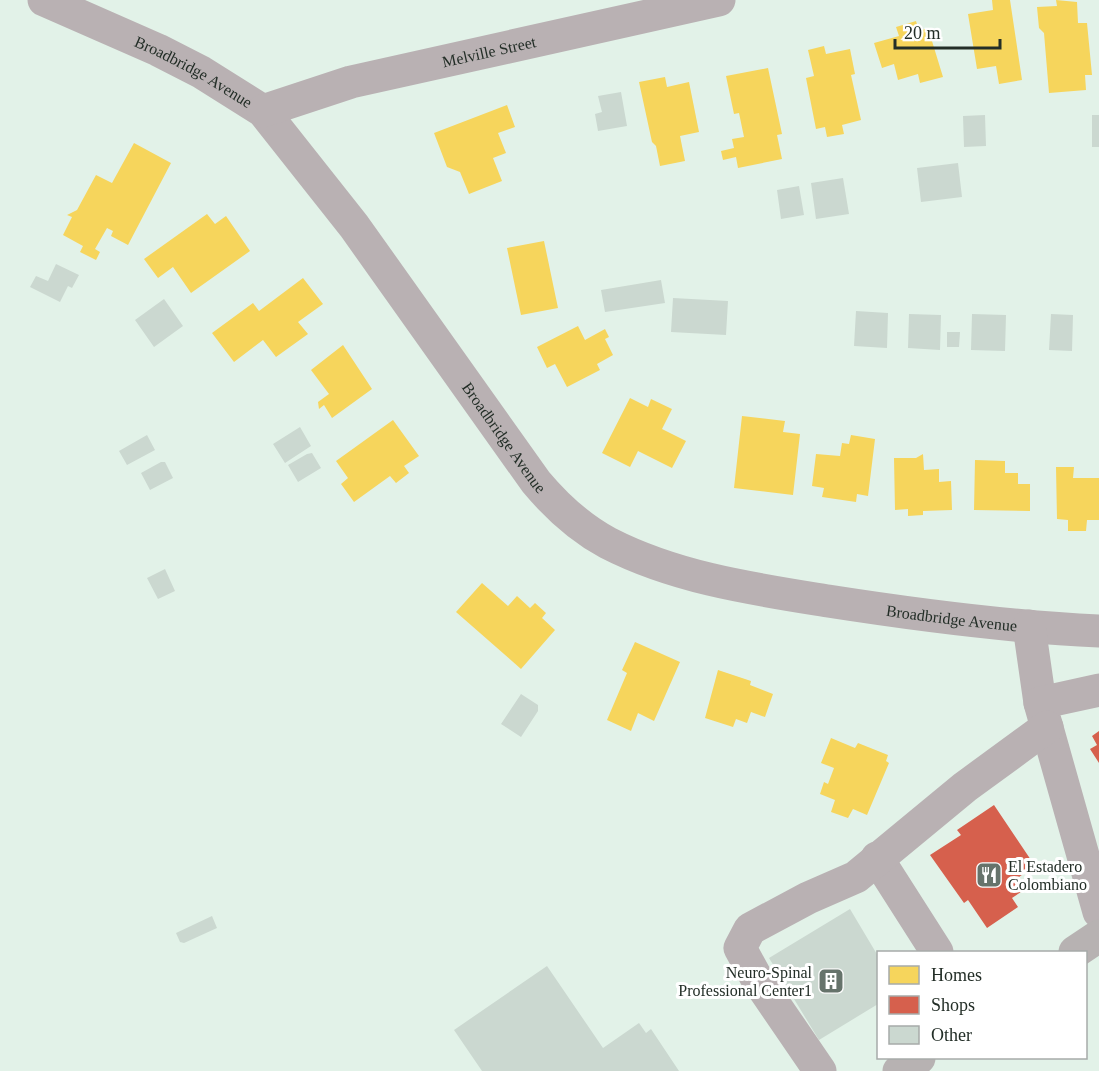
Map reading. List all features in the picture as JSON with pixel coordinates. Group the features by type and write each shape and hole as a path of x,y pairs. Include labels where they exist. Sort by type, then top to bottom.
{"main road":[{"path":"1076,951 1099,936"},
{"path":"899,1071 917,1059"}],"street":[{"name":"Broadbridge Avenue","path":"44,0 158,50 201,72 263,111 354,226 536,482 556,506 591,533 636,556 675,571 715,581 930,617 1099,630"},
{"name":"Melville Street","path":"263,111 351,82 718,0"},
{"path":"1029,626 1043,715 1099,912"},
{"path":"820,1071 757,979 740,948 750,929 808,898 856,877 965,787 1043,715 1099,690"},
{"path":"878,858 937,951"}],"building: Homes":[{"path":"992,0 1010,0 1022,80 999,84 996,66 977,69 968,14 993,10"},
{"path":"1056,0 1077,2 1078,23 1087,23 1092,75 1085,75 1086,90 1049,93 1044,33 1039,28 1037,7 1057,6"},
{"path":"916,21 919,31 928,28 943,77 920,83 918,74 898,80 894,64 882,68 874,43 899,36 896,27"},
{"path":"824,46 826,54 850,49 855,74 851,75 861,120 842,125 844,134 827,137 825,127 816,129 806,78 814,76 808,50"},
{"path":"768,68 782,134 777,135 782,159 738,168 736,157 723,160 721,151 734,148 732,139 744,137 739,113 734,114 726,76"},
{"path":"665,77 667,87 689,82 699,132 680,136 685,161 660,166 656,146 652,142 639,82"},
{"path":"507,105 515,127 498,133 506,153 493,158 502,181 469,194 460,172 447,167 434,133"},
{"path":"134,143 171,163 128,245 111,236 113,231 107,228 95,249 100,252 96,260 80,252 83,246 63,235 72,217 67,215 77,210 96,175 112,183"},
{"path":"207,214 215,224 226,216 250,251 191,293 173,267 158,278 144,259"},
{"path":"544,241 558,308 521,315 507,248"},
{"path":"303,278 323,304 298,322 308,334 276,357 263,340 234,362 212,333 253,303 259,311"},
{"path":"578,326 585,340 605,329 609,337 605,339 613,355 597,364 600,370 567,387 555,364 547,368 537,347"},
{"path":"343,345 372,389 332,418 324,405 319,409 318,402 329,394 311,370"},
{"path":"630,398 648,407 651,399 672,409 662,429 686,441 672,468 638,451 630,467 602,453"},
{"path":"742,416 785,421 783,432 800,434 793,495 734,488"},
{"path":"393,420 419,456 404,466 409,473 396,483 390,476 354,502 341,484 348,478 336,461"},
{"path":"851,435 875,439 868,496 857,494 856,502 822,497 824,488 812,486 816,454 840,456 842,443 849,444"},
{"path":"923,454 924,470 939,469 939,482 951,481 952,510 923,511 923,515 908,516 908,509 895,510 894,458 916,458"},
{"path":"975,460 1005,461 1005,473 1018,473 1018,484 1030,484 1030,511 974,510"},
{"path":"1056,467 1074,467 1073,478 1099,478 1099,520 1087,520 1086,531 1068,531 1068,520 1057,519"},
{"path":"482,583 508,606 517,596 530,608 535,603 546,613 542,618 555,630 521,669 456,612"},
{"path":"635,642 680,662 654,721 638,713 631,731 607,720 627,673 622,670"},
{"path":"718,670 751,681 750,685 773,694 765,717 751,712 747,723 736,719 733,727 705,718"},
{"path":"831,738 855,748 858,743 888,755 886,761 889,763 867,815 853,809 848,818 831,812 835,800 820,794 824,782 828,784 834,768 821,763"}],"building: Shops":[{"path":"1099,731 1099,763 1090,749 1097,745 1092,736"},
{"path":"994,805 1035,866 1016,879 1024,890 1012,898 1018,907 987,928 968,900 964,903 930,855 961,835 957,830"}],"building: Other":[{"path":"621,92 627,126 598,131 595,114 602,112 598,96"},
{"path":"985,115 986,146 964,147 963,116"},
{"path":"1092,115 1099,115 1099,147 1092,147"},
{"path":"958,163 962,197 921,202 917,168"},
{"path":"843,178 849,214 816,219 811,183"},
{"path":"799,186 804,215 781,219 777,190"},
{"path":"56,264 79,275 72,288 68,286 60,302 30,287 36,276 48,281"},
{"path":"661,280 665,303 605,312 601,290"},
{"path":"673,298 728,301 726,335 671,332"},
{"path":"164,299 183,326 154,347 135,320"},
{"path":"856,311 888,313 887,348 854,346"},
{"path":"909,314 941,315 940,350 908,348"},
{"path":"972,314 1006,315 1005,351 971,350"},
{"path":"1051,314 1073,315 1072,351 1049,350"},
{"path":"947,332 960,332 959,347 947,347"},
{"path":"300,427 311,446 285,463 273,444"},
{"path":"147,435 155,450 127,465 119,451"},
{"path":"312,453 321,468 298,482 288,465"},
{"path":"165,462 173,478 150,490 141,473"},
{"path":"165,569 175,591 158,599 147,578"},
{"path":"521,694 538,705 538,711 521,737 501,724"},
{"name":"Neuro-Spinal Professional Center1","path":"850,909 877,954 877,1005 819,1040 769,958"},
{"path":"212,916 217,928 184,943 180,942 176,933"},
{"path":"547,966 603,1048 639,1023 646,1033 651,1029 679,1071 482,1071 454,1030"}],"place":[{"name":"El Estadero Colombiano","path":"989,875"},
{"name":"Neuro-Spinal Professional Center1","path":"831,981"}]}
